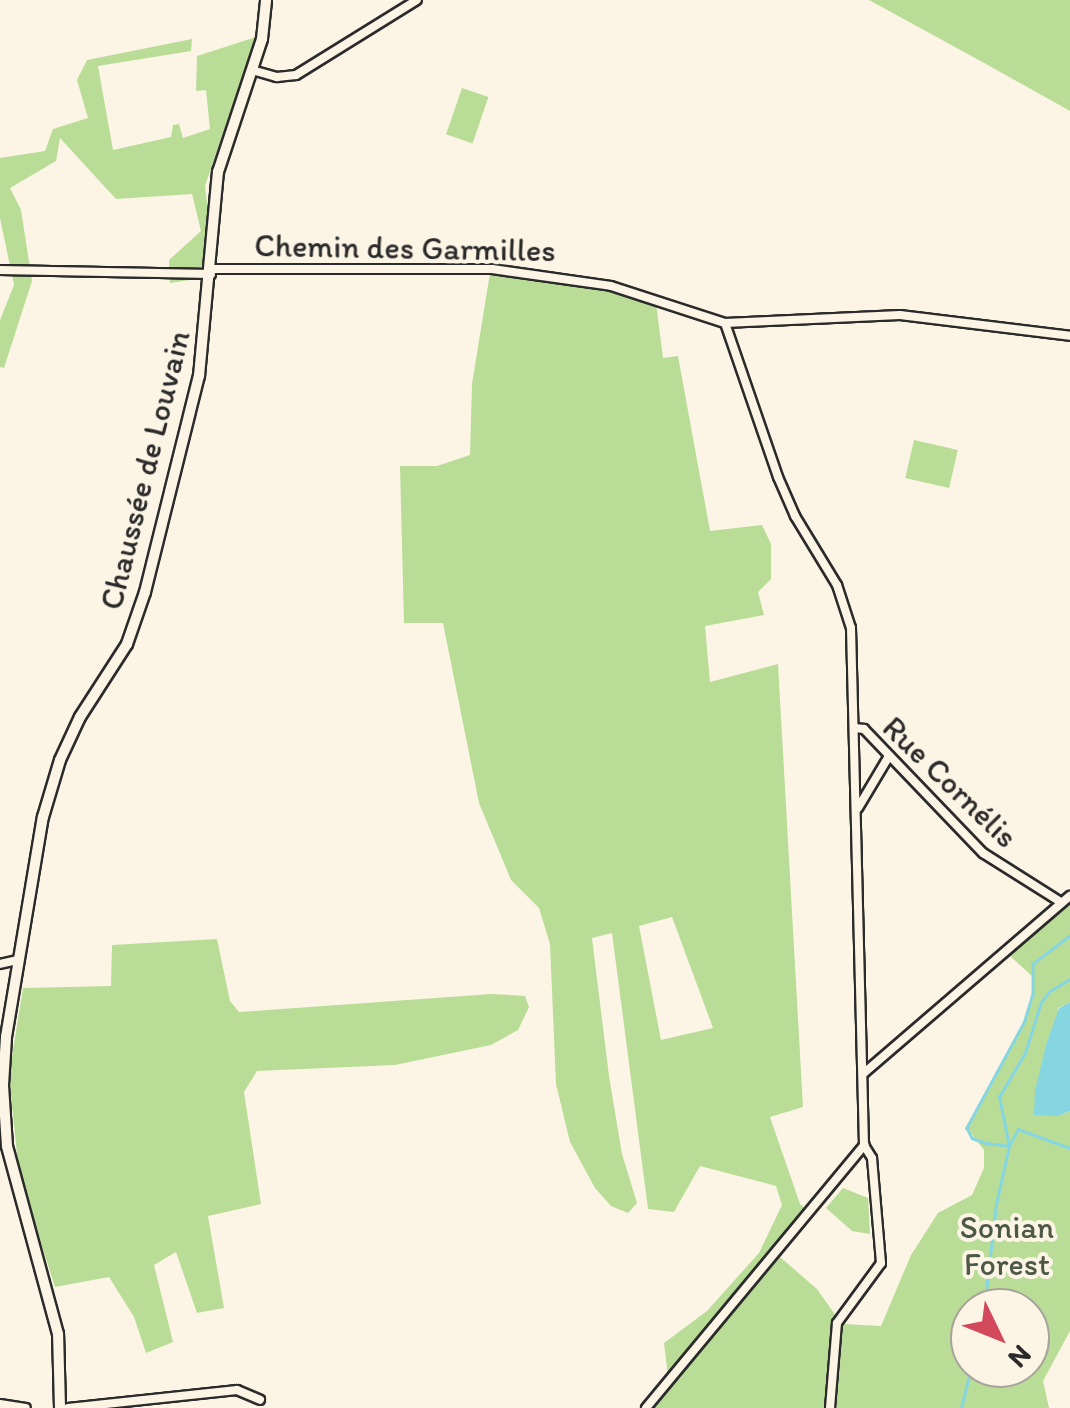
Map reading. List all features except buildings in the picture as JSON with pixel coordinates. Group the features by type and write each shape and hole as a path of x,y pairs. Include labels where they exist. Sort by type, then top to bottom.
{"main road":[{"name":"Chaussée de Louvain","path":"60,1408 58,1334 17,1196 4,1120 6,1036 43,817 60,760 80,717 127,644 144,596 199,376 218,172 262,39 266,0"}],"street":[{"path":"252,70 276,78 293,76 417,0"},
{"name":"Chemin des Garmilles","path":"0,270 492,269 569,276 638,293 724,322 900,314 1070,336"},
{"path":"724,322 791,508 827,565 846,607 852,645 864,1145 872,1158 882,1263 838,1323 830,1408"},
{"name":"Rue Cornélis","path":"855,728 864,730 984,853 1062,903"},
{"path":"858,808 889,756"},
{"path":"864,1073 1070,896"},
{"path":"0,964 18,960"},
{"path":"646,1408 864,1145"},
{"path":"68,1408 237,1390 260,1400"},
{"path":"0,1404 26,1408"}],"green space":[{"path":"869,0 1070,0 1070,111 986,64"},
{"path":"256,37 205,186 216,276 170,283 169,260 201,231 192,194 116,199 60,138 56,161 10,188 21,210 32,281 4,368 0,367 0,320 14,285 0,218 0,158 45,151 53,129 88,118 77,80 87,60 192,39 191,51 98,66 113,150 171,137 173,125 179,124 183,138 210,129 206,90 196,91 197,56"},
{"path":"462,88 488,97 473,143 446,134"},
{"path":"490,273 567,282 656,303 663,358 678,356 710,531 762,525 771,544 771,579 758,592 764,615 705,626 710,682 778,664 803,1107 770,1117 800,1204 807,1210 668,1376 664,1343 707,1311 759,1253 782,1205 776,1186 700,1166 674,1212 648,1209 612,933 592,938 622,1154 637,1203 628,1213 611,1206 595,1188 570,1142 556,1084 550,944 539,908 511,880 479,803 443,623 404,623 400,466 437,466 470,455 472,384","holes":["672,917 713,1028 661,1040 639,926"]},
{"path":"914,440 958,450 949,488 905,478"},
{"name":"Sonian Forest","path":"1070,900 1070,1002 1058,1008 1058,1116 1070,1111 1070,1331 1050,1368 1050,1288 950,1288 950,1388 1045,1388 1049,1408 835,1408 842,1324 881,1326 911,1255 938,1213 972,1195 984,1168 984,1150 967,1128 1025,1021 1033,994 1032,976 1009,955"},
{"path":"217,939 230,1001 239,1012 491,994 525,996 529,1007 518,1030 491,1045 395,1065 257,1071 244,1092 261,1204 208,1216 224,1308 197,1313 176,1252 154,1265 173,1342 146,1353 134,1317 109,1277 55,1287 19,1174 9,1075 23,988 111,986 112,945"},
{"path":"843,1188 868,1198 870,1234 852,1231 826,1208"},
{"path":"780,1257 817,1289 836,1316 830,1337 827,1408 652,1408"}],"water":[{"path":"1070,1002 1070,1111 1058,1116 1034,1115 1035,1091 1046,1045 1059,1008"}],"waterway":[{"path":"1070,936 1033,964 1033,994 1025,1021 967,1128 972,1138 986,1143 1009,1146 1018,1129 1070,1148"},
{"path":"986,1288 996,1204 1009,1146 999,1097 1025,1053 1041,1002 1050,991 1070,979"},
{"path":"961,1408 966,1388"}]}
